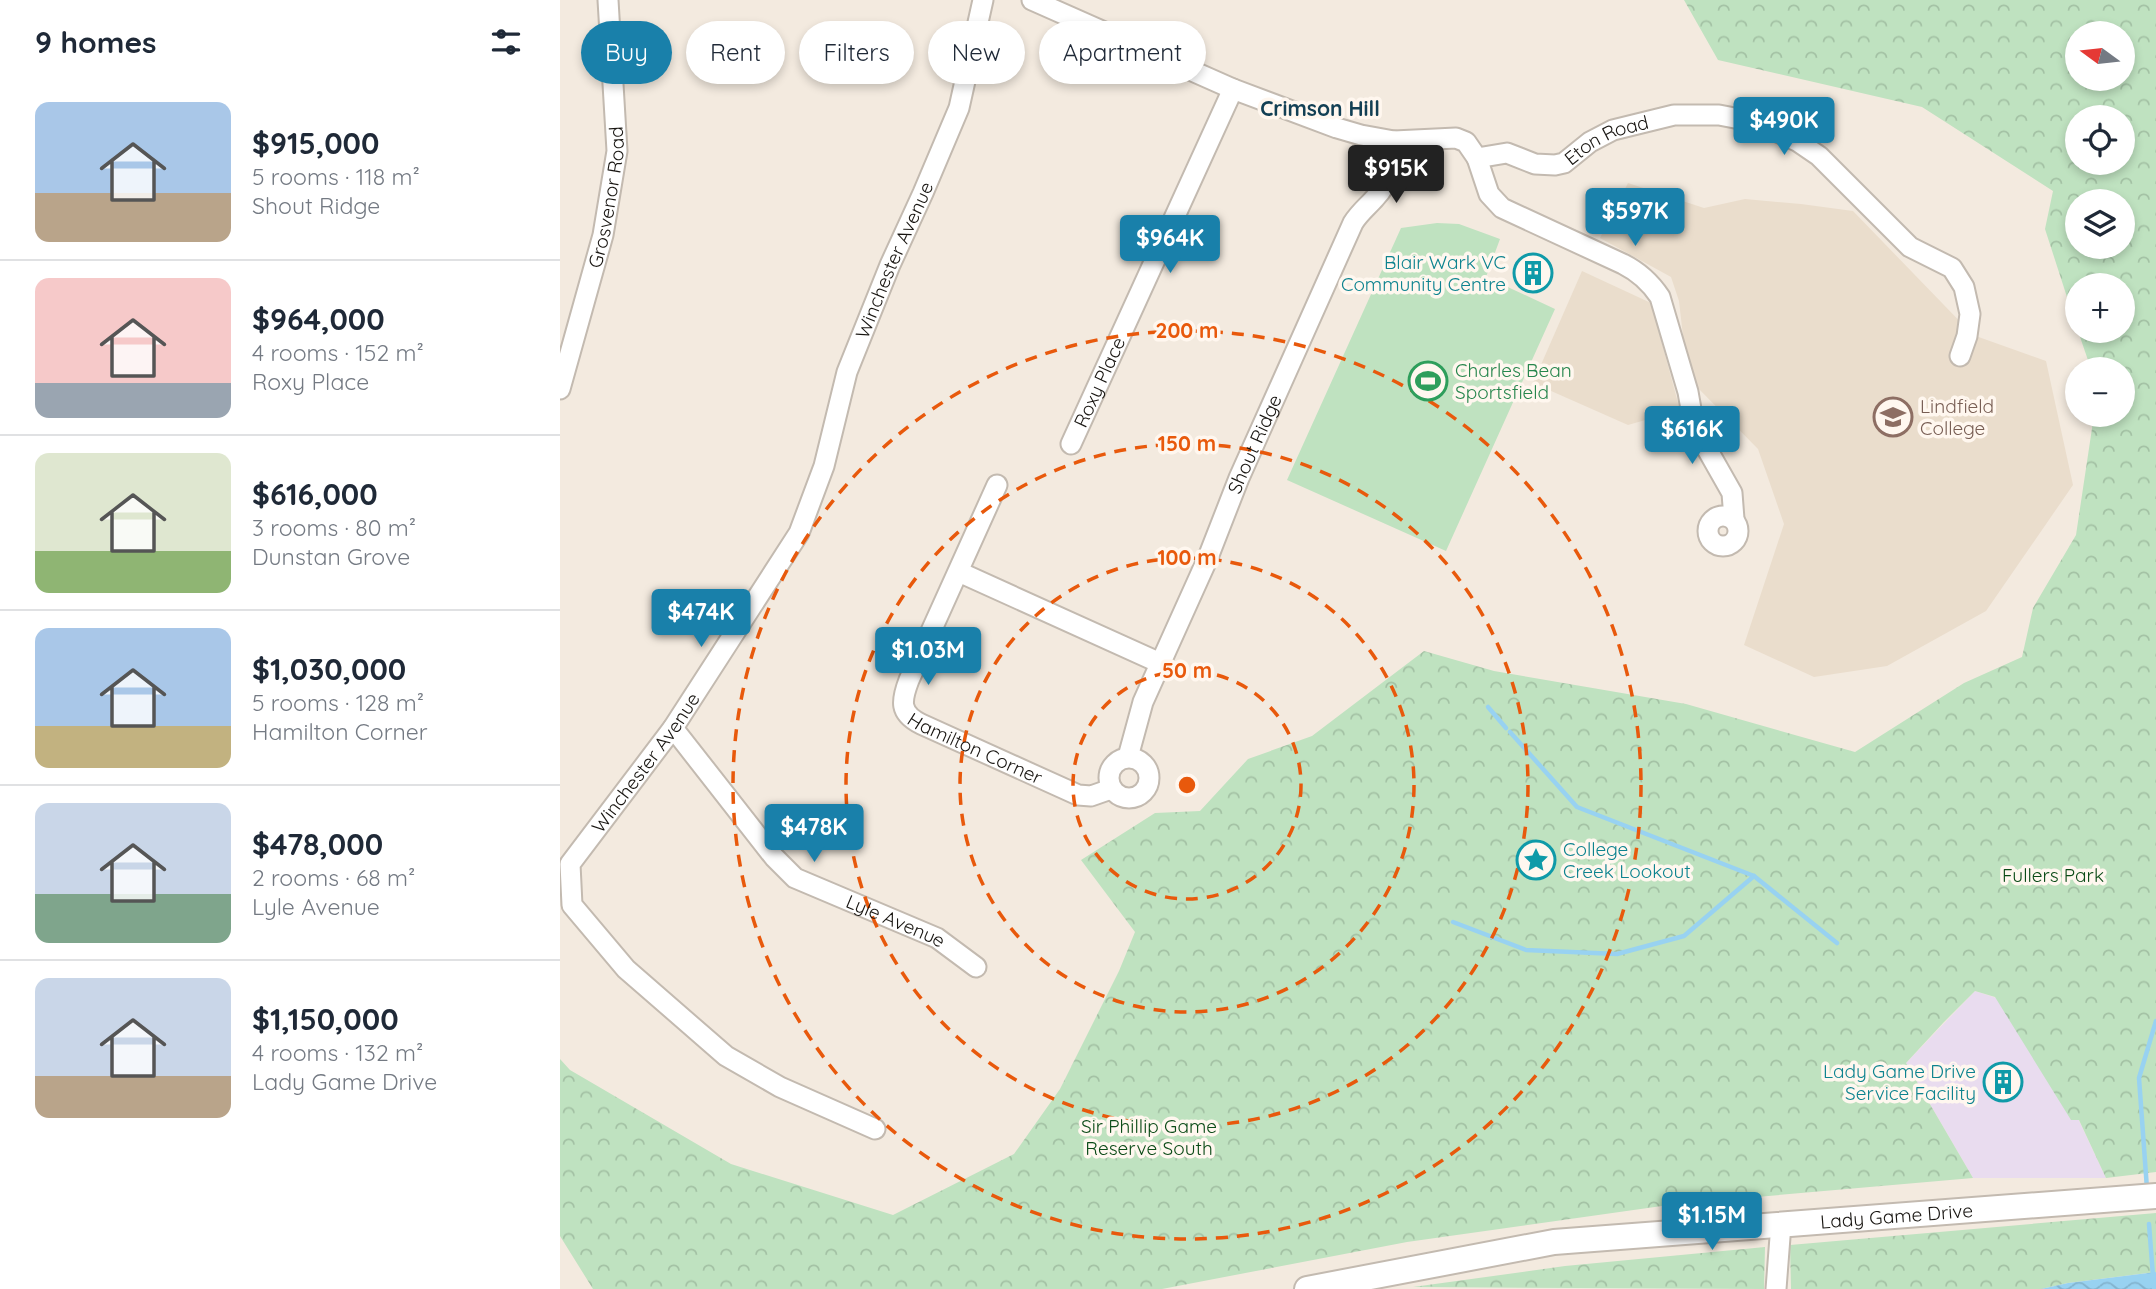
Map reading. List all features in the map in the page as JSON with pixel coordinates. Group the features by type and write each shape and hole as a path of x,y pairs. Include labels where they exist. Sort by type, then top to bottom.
{"main road":[{"name":"Lady Game Drive","path":"1307,1289 1555,1242 2156,1196"}],"street":[{"name":"Grosvenor Road","path":"560,389 603,235 617,151 608,0"},
{"name":"Winchester Avenue","path":"874,1129 780,1087 726,1056 626,969 572,905 570,864 673,728 799,533 824,466 847,372 890,265 959,108 983,0"},
{"path":"1032,0 1054,4 1233,89 1337,128 1394,141 1456,138 1466,142 1477,158 1489,194 1502,208 1623,264 1653,286 1660,297 1688,392 1694,426 1732,493 1734,519"},
{"name":"Roxy Place","path":"1071,444 1233,89"},
{"name":"Eton Road","path":"1477,158 1507,153 1535,164 1555,166 1564,163 1590,142 1613,130 1674,115 1719,115 1771,129 1797,141 1819,156 1909,247 1952,268 1964,287 1970,314 1967,336 1960,356"},
{"name":"Shout Ridge","path":"1128,757 1136,721 1160,663 1350,228 1388,180 1394,141"},
{"name":"Hamilton Corner","path":"997,485 906,690 904,709 921,724 1078,795 1091,796 1111,789"},
{"path":"959,572 1160,663"},
{"name":"Lyle Avenue","path":"673,728 774,857 795,878 937,938 975,967"},
{"path":"1128,757 1139,760 1148,770 1146,790 1135,798 1121,797 1111,789 1108,776 1118,760 1128,757"},
{"path":"1776,1289 1781,1224"}],"shaded area":[{"name":"Lindfield College","path":"1628,183 1704,208 1745,199 1853,211 1973,335 2046,361 2073,485 1986,611 1887,666 1814,677 1744,645 1784,524 1758,449 1696,386 1684,345 1679,301 1671,277 1600,238"},
{"path":"1582,271 1651,303 1680,410 1628,425 1533,383"},
{"path":"1975,991 2009,1002 2052,1063 2106,1178 1973,1178 1906,1063"}],"green space":[{"path":"1684,0 2156,0 2156,1172 2106,1178 2079,1120 2071,1120 1995,997 1975,991 1906,1063 1973,1178 1676,1204 1407,1242 1162,1289 593,1289 560,1236 560,1059 570,1070 731,1164 893,1215 1014,1154 1060,1089 1119,971 1135,932 1081,860 1155,813 1200,811 1248,759 1312,736 1424,651 1494,671 1686,704 1855,752 1964,683 2022,657 2033,608 2076,535 2092,427 2135,427 2135,357 2087,357 2082,343 2135,343 2135,273 2065,273 2065,291 2045,229 2053,191 1922,107 1718,60"},
{"name":"Charles Bean Sportsfield","path":"1437,223 1459,224 1500,239 1486,277 1555,309 1446,551 1287,480 1401,228"},
{"path":"2156,1213 2156,1272 2041,1289 1791,1289 1790,1245"},
{"path":"1765,1247 1764,1289 1413,1287 1565,1266"}],"water":[{"path":"2156,1272 2156,1289 2041,1289 2068,1283"}],"waterway":[{"path":"1488,707 1506,728"},
{"path":"1510,732 1577,807 1754,876 1837,943"},
{"path":"1453,922 1526,950 1617,954 1684,936 1754,876"},
{"path":"2147,1189 2139,1078 2156,1021"},
{"path":"2149,1224 2154,1289"}],"place":[{"name":"Blair Wark VC Community Centre","path":"1533,273"},
{"name":"Charles Bean Sportsfield","path":"1428,381"},
{"name":"Lindfield College","path":"1893,417"},
{"name":"College Creek Lookout","path":"1536,860"},
{"name":"Lady Game Drive Service Facility","path":"2003,1082"}],"district":[{"name":"Crimson Hill","path":"1320,109"}],"park label":[{"name":"Fullers Park","path":"2053,875"},
{"name":"Sir Phillip Game Reserve South","path":"1149,1137"}]}
